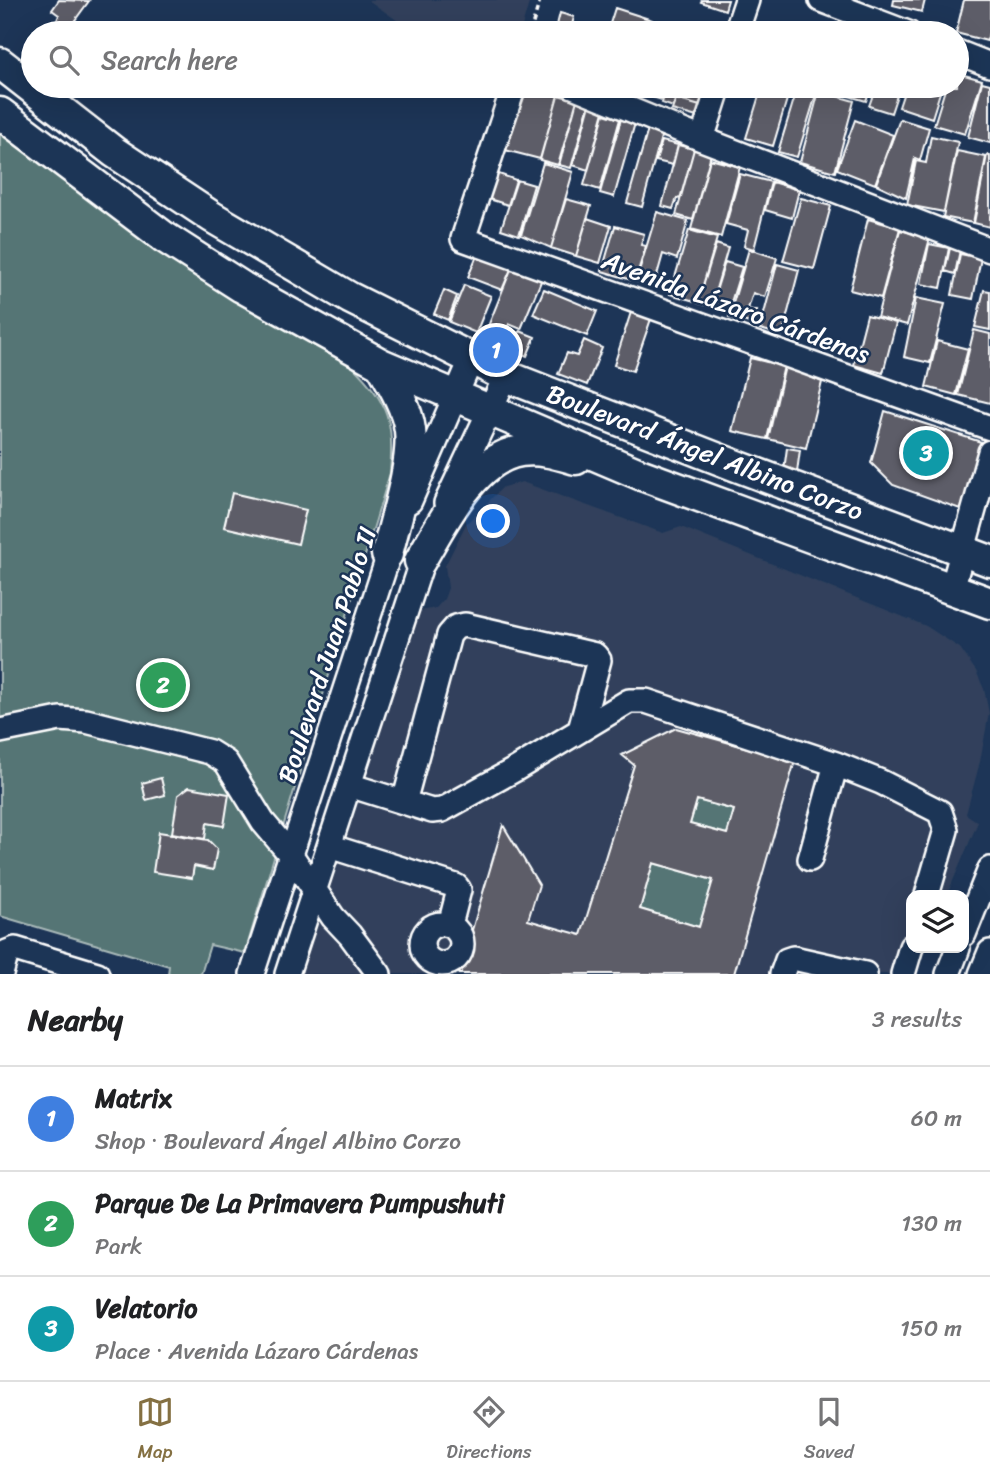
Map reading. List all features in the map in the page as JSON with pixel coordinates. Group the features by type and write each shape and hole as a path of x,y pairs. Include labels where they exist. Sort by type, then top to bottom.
{"main road":[{"name":"Boulevard Ángel Albino Corzo","path":"0,63 21,79"},
{"name":"Boulevard Ángel Albino Corzo","path":"45,98 114,152 212,217 350,298 471,360 506,376 976,556"},
{"name":"Boulevard Ángel Albino Corzo","path":"0,113 164,237 242,287 381,364 642,475 990,603"},
{"path":"381,364 396,391 410,428 405,476 387,554"},
{"path":"421,561 455,501 479,474 498,460 520,451 548,452 642,475"},
{"path":"952,589 990,619"}],"street":[{"path":"740,21 747,0"},
{"path":"821,0 876,21"},
{"path":"969,57 990,65"},
{"name":"Avenida Lázaro Cárdenas","path":"510,98 463,239 990,428"},
{"path":"602,98 990,250"},
{"path":"702,139 715,98"},
{"name":"Boulevard Juan Pablo II","path":"252,974 387,554 471,360"},
{"path":"287,974 421,561 506,376"},
{"path":"952,589 976,556 990,452"},
{"path":"404,802 449,635 456,627 465,625 503,632 596,655 599,660 580,730"},
{"path":"349,785 432,811 442,810 629,701 646,701 836,764 881,782 940,812 946,830 928,890"},
{"path":"0,731 60,719 86,721 210,752 226,762 263,822 291,855 314,891 379,974"},
{"path":"810,859 836,764"},
{"path":"329,846 456,886 459,890 450,925"},
{"path":"969,922 990,869"},
{"path":"1,974 7,952 15,949 97,974"},
{"path":"981,974 990,952"},
{"path":"903,974 909,953"},
{"path":"948,974 956,953"},
{"path":"782,974 787,960 793,958 865,974"}],"path":[{"path":"534,21 540,0"}],"shaded area":[{"path":"368,0 530,0 524,21 398,21"},
{"path":"522,482 663,533 681,527 926,626 960,648 976,671 984,689 989,713 980,762 966,814 978,822 949,890 906,890 906,953 923,953 914,974 297,974 413,612 436,608 444,599 448,588 445,566 466,524 503,487"}],"green space":[{"path":"0,123 152,247 352,366 381,402 389,426 390,473 245,953 210,945 201,974 168,974 169,966 0,916"},
{"path":"697,800 734,810 727,834 690,824"},
{"path":"653,863 713,880 699,927 640,909"}],"building":[{"path":"59,0 89,1 74,21 57,21 59,15 52,10"},
{"path":"728,0 725,10 701,2"},
{"path":"894,0 925,0 922,12 893,5"},
{"path":"964,0 990,0 987,41 969,36 969,21 959,21"},
{"path":"615,8 652,20 652,21 611,21"},
{"path":"560,13 574,17 573,21 558,21"},
{"path":"969,76 982,80 965,134 934,125 942,98 969,98"},
{"path":"982,82 990,84 990,143 968,137"},
{"path":"520,98 557,98 540,159 505,150"},
{"path":"557,98 577,100 558,165 540,160"},
{"path":"663,98 676,98 673,107 662,103"},
{"path":"676,98 702,98 700,106"},
{"path":"758,98 787,98 773,146 746,138"},
{"path":"794,98 815,98 797,157 778,152"},
{"path":"817,98 844,98 854,101 835,172 800,162"},
{"path":"872,98 896,98 891,113 869,106"},
{"path":"902,98 938,98 932,118 899,107"},
{"path":"676,99 700,106 697,117 672,110"},
{"path":"577,100 589,104 571,168 559,165"},
{"path":"590,104 605,108 588,170 573,165"},
{"path":"604,114 620,119 600,190 584,185"},
{"path":"621,119 635,123 614,197 600,193"},
{"path":"900,119 929,128 920,160 915,158 906,198 876,184"},
{"path":"855,120 893,135 875,184 837,169"},
{"path":"648,129 662,133 642,207 627,203"},
{"path":"931,136 958,142 944,212 907,205 916,161 926,163"},
{"path":"662,141 678,145 673,165 656,161"},
{"path":"678,145 694,149 680,199 677,198 673,209 662,206"},
{"path":"694,149 711,154 693,220 676,215"},
{"path":"957,151 986,157 973,223 943,217"},
{"path":"987,155 990,156 990,227 974,223"},
{"path":"710,159 740,167 721,237 691,229"},
{"path":"543,163 573,172 551,248 521,235"},
{"path":"496,173 516,180 508,205 489,199"},
{"path":"740,174 771,182 754,249 744,246 748,230 726,224"},
{"path":"517,180 534,185 519,235 501,229"},
{"path":"772,182 799,190 792,218 765,210"},
{"path":"801,198 831,206 814,269 783,261"},
{"path":"566,199 591,206 576,256 551,248"},
{"path":"657,212 688,221 677,259 663,254 654,286 636,281"},
{"path":"587,218 611,226 600,263 576,256"},
{"path":"868,219 900,228 881,298 850,290"},
{"path":"615,226 644,234 641,245 646,246 635,281 602,271"},
{"path":"689,230 717,238 698,302 670,294"},
{"path":"900,230 930,238 907,325 877,317"},
{"path":"716,244 728,248 711,306 698,303"},
{"path":"929,244 949,248 941,288 921,284"},
{"path":"480,248 514,262 502,290 468,277"},
{"path":"950,248 960,250 955,274 945,271"},
{"path":"749,249 777,258 765,297 753,293 748,309 757,311 753,324 729,317"},
{"path":"960,254 981,258 973,299 952,295"},
{"path":"514,262 544,274 521,329 509,324 504,336 487,329"},
{"path":"725,262 742,267 728,312 711,307"},
{"path":"777,264 799,270 782,335 760,329"},
{"path":"464,285 491,296 476,333 449,322"},
{"path":"544,289 597,311 587,336 533,314"},
{"path":"444,290 457,296 448,320 434,314"},
{"path":"984,290 990,291 990,330 975,327"},
{"path":"916,298 945,304 930,363 904,357"},
{"path":"632,309 652,316 633,371 614,365"},
{"path":"867,315 896,323 883,373 854,365"},
{"path":"974,330 990,334 990,403 958,395"},
{"path":"520,331 535,337 527,356 512,350"},
{"path":"584,340 602,348 587,385 558,374 567,353 577,356"},
{"path":"937,341 968,349 956,395 926,387"},
{"path":"750,358 784,366 767,439 732,431"},
{"path":"785,366 822,382 806,448 768,439"},
{"path":"885,411 981,442 963,510 893,485 871,463"},
{"path":"787,448 800,450 797,472 784,470"},
{"path":"232,493 306,510 298,544 224,527"},
{"path":"676,728 795,761 734,974 459,974 503,825 539,885 528,920 581,935 634,765 622,755","holes":["697,800 734,810 727,834 690,824","653,863 713,880 699,927 640,909"]},
{"path":"161,778 165,795 146,800 142,783"},
{"path":"189,787 229,794 224,826 207,823 205,839 172,833 178,795"},
{"path":"159,832 208,840 217,849 213,870 194,866 192,878 153,872"}],"place":[{"name":"Matrix","path":"496,350"},
{"name":"Velatorio","path":"926,453"},
{"name":"Parque De La Primavera Pumpushuti","path":"163,685"}]}
